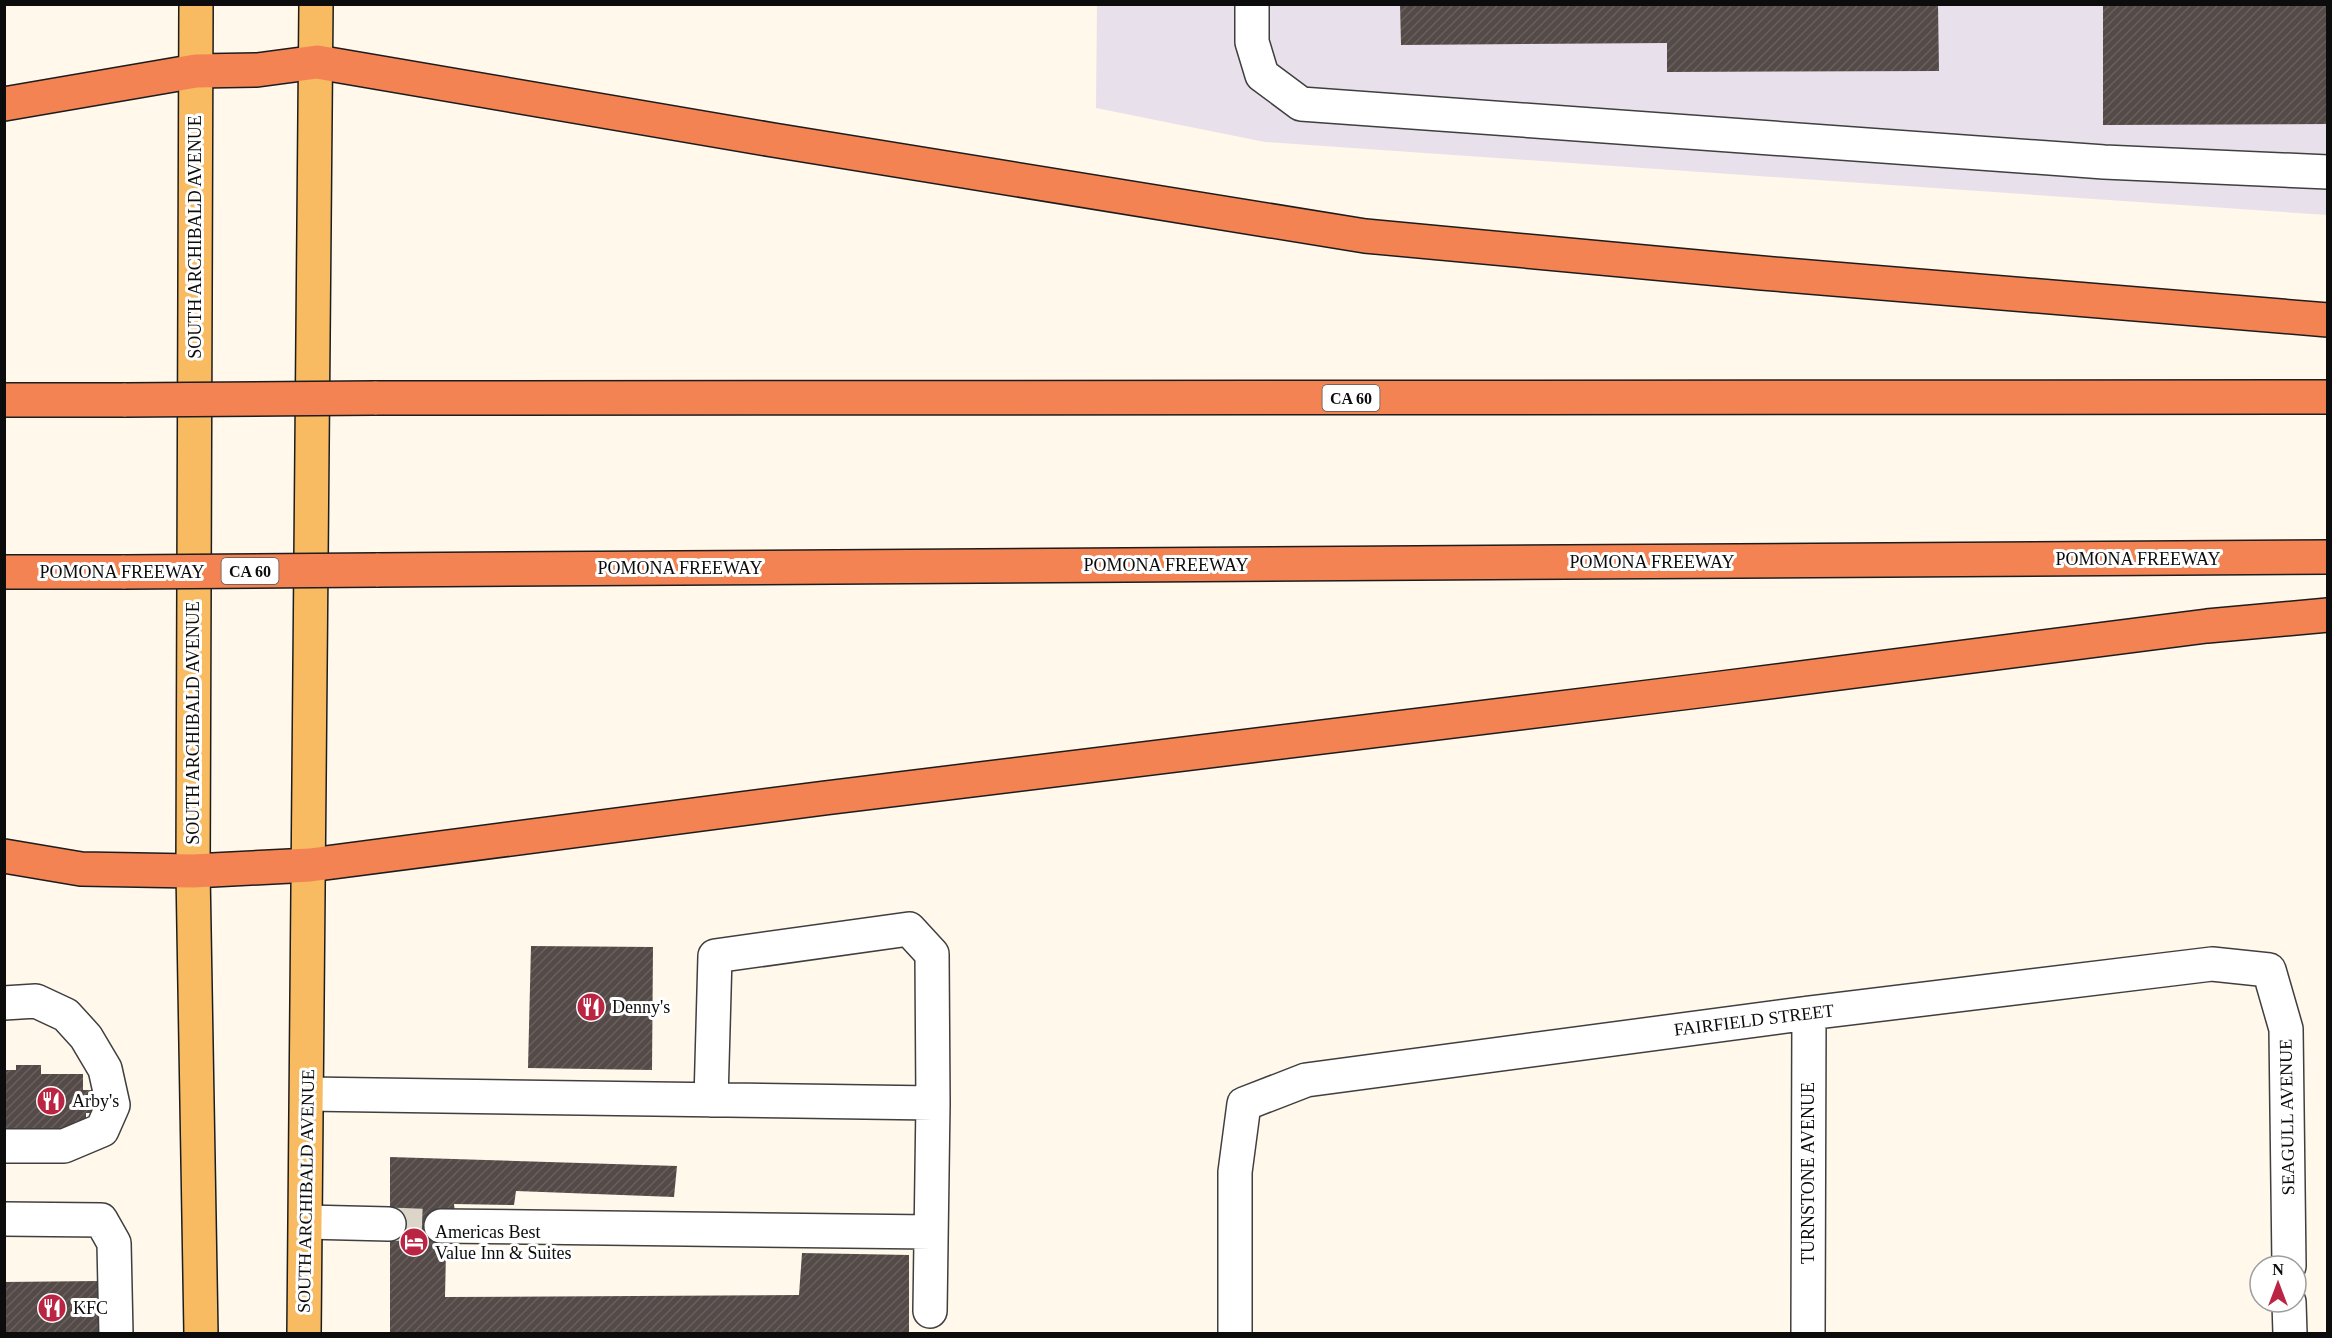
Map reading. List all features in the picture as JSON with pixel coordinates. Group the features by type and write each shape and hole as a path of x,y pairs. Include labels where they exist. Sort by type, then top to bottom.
{"highway":[{"path":"4,104 196,71 257,70 317,62 773,140 1365,236 1762,273 2328,320"},
{"name":"CA 60","path":"4,400 2328,397"},
{"name":"POMONA FREEWAY","path":"4,572 2328,557"},
{"path":"4,856 81,869 193,870 310,865 849,795 2207,626 2328,615"}],"main road":[{"name":"SOUTH ARCHIBALD AVENUE","path":"196,4 193,870 201,1334"},
{"name":"SOUTH ARCHIBALD AVENUE","path":"304,1334 316,4"}],"street":[{"path":"1252,4 1252,42 1262,75 1301,104 2104,162 2328,172"},
{"path":"711,1100 714,956 909,929 932,954 933,1103 930,1311"},
{"name":"FAIRFIELD STREET","path":"1235,1334 1235,1172 1244,1104 1306,1080 1809,1013 2212,964 2269,970"},
{"name":"SEAGULL AVENUE","path":"2269,970 2286,1029 2289,1254"},
{"path":"4,1146 64,1146 102,1130 113,1105 105,1069 86,1037 66,1015 20,1002"},
{"name":"TURNSTONE AVENUE","path":"1808,1334 1809,1013"},
{"path":"307,1094 933,1103"},
{"path":"4,1220 101,1220 114,1243 116,1334"},
{"path":"306,1222 389,1224"},
{"path":"441,1226 931,1232"},
{"path":"2289,1314 2290,1334"}],"shaded area":[{"path":"1097,5 2327,5 2327,215 1265,142 1096,108"}],"building":[{"path":"1400,4 1938,4 1939,71 1667,72 1667,43 1401,45"},
{"path":"2103,4 2328,4 2328,124 2103,125"},
{"name":"Denny's","path":"531,946 653,947 652,1070 528,1068"},
{"name":"Arby's","path":"16,1065 41,1065 41,1074 83,1074 83,1090 98,1090 98,1113 86,1113 86,1131 4,1136 4,1070 16,1070"},
{"name":"Americas Best Value Inn & Suites","path":"390,1157 677,1166 674,1197 516,1191 514,1205 454,1204 455,1213 429,1233 446,1251 445,1297 799,1295 802,1253 909,1255 909,1334 390,1334"},
{"name":"KFC","path":"99,1281 99,1334 4,1334 4,1282"}],"tunnel":[{"path":"389,1224 441,1226"}],"place":[{"name":"Denny's","path":"591,1007"},
{"name":"Arby's","path":"51,1101"},
{"name":"Americas Best Value Inn & Suites","path":"414,1242"},
{"name":"KFC","path":"52,1308"}]}
